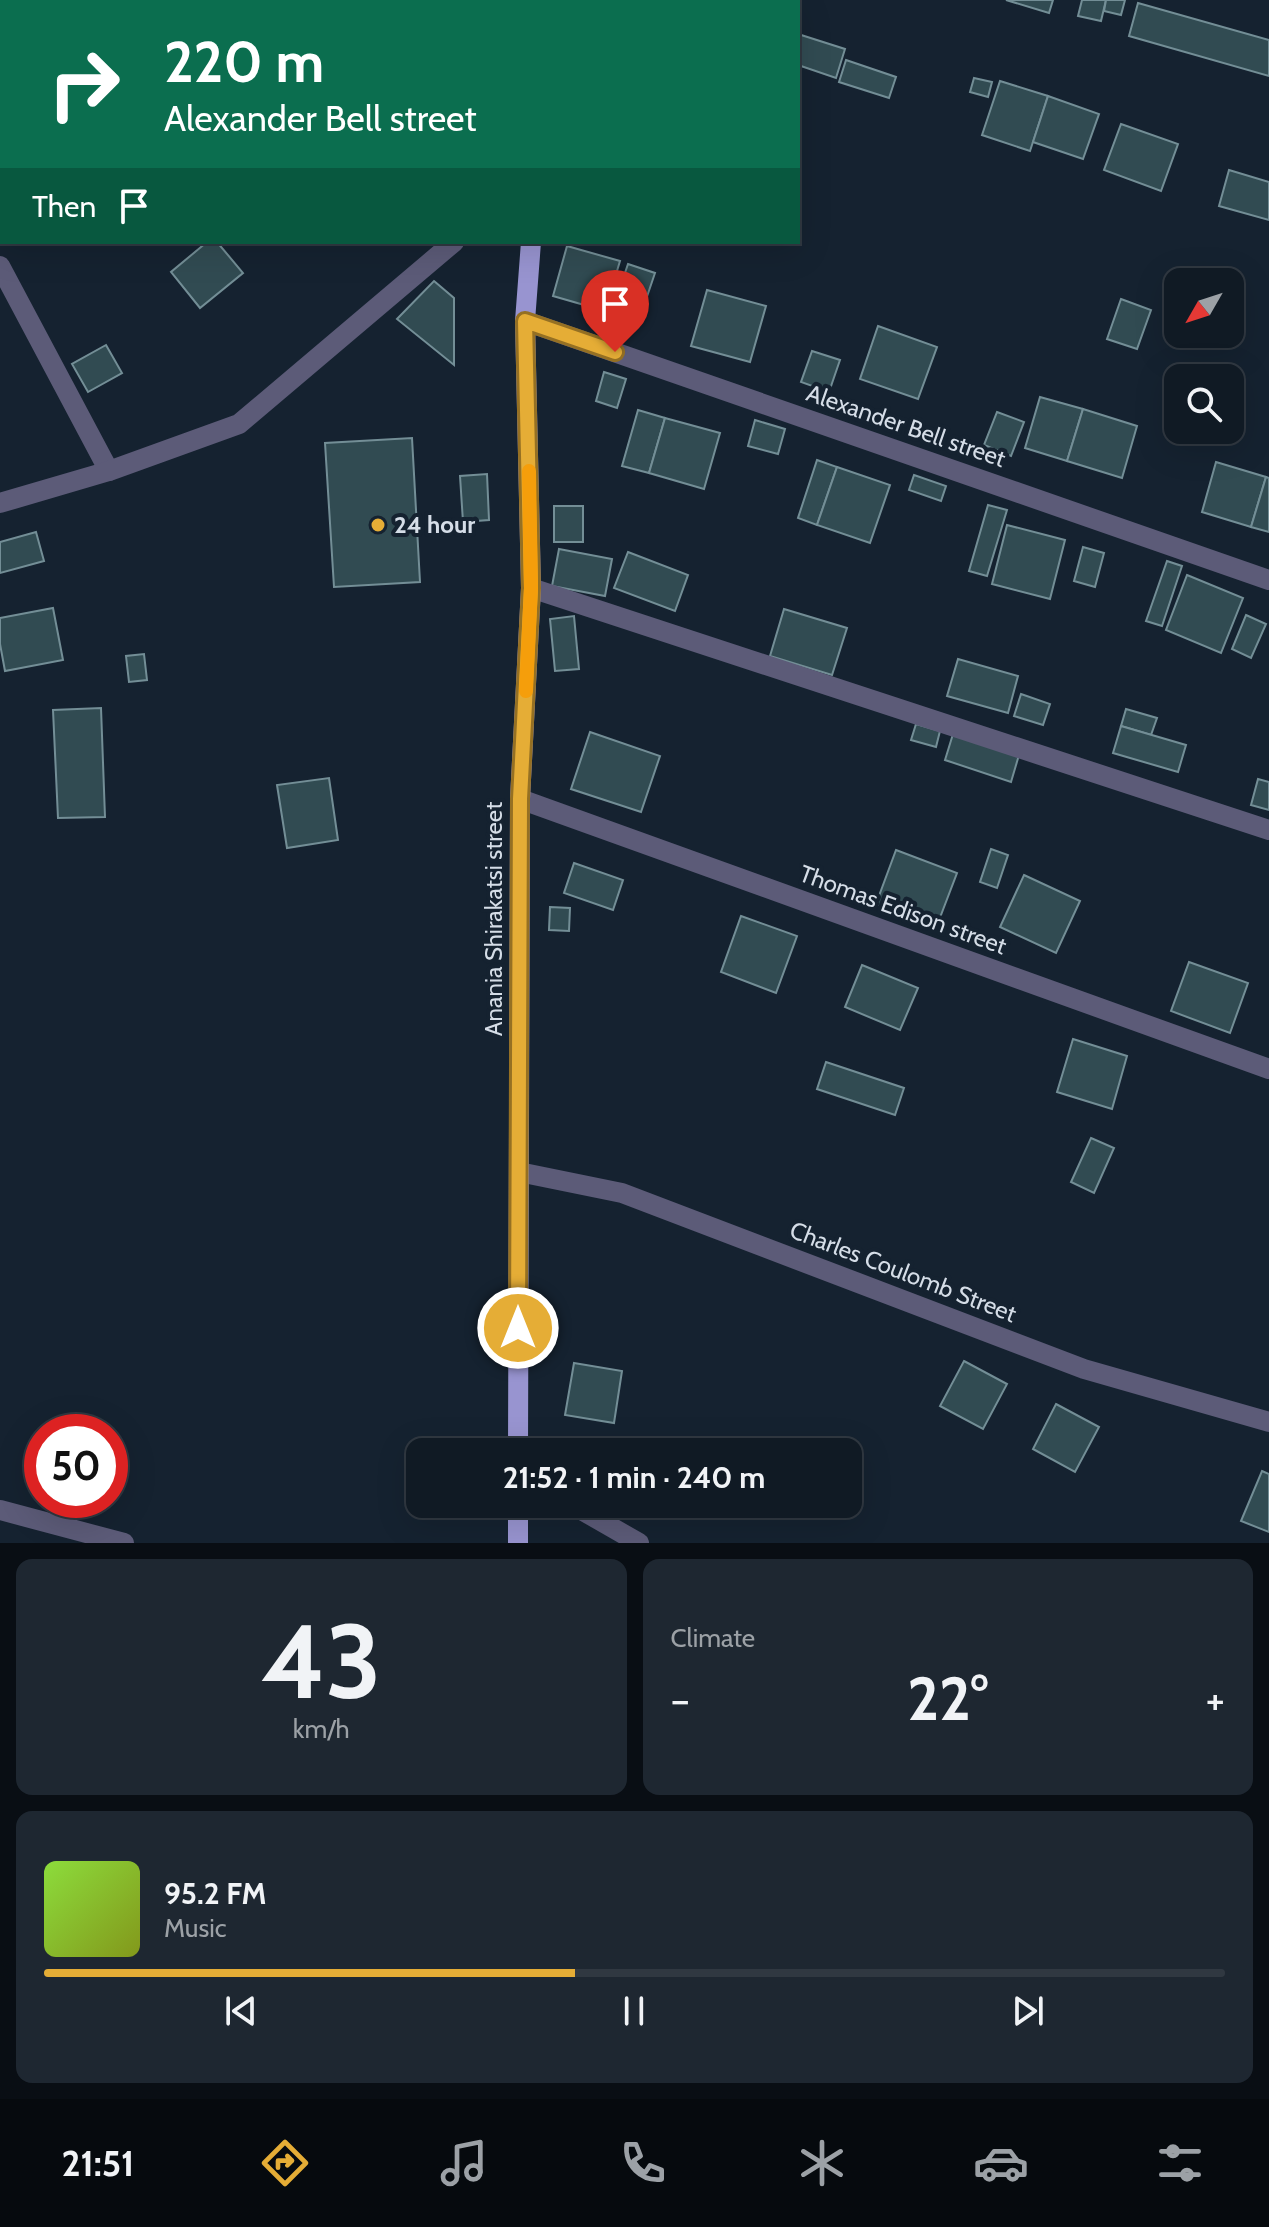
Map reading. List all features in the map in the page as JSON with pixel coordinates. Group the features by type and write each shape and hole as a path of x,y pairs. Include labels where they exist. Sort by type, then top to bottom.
{"main road":[{"name":"Anania Shirakatsi street","path":"518,1438 520,799 531,588 525,321 531,244"},
{"path":"518,1518 518,1543"}],"street":[{"path":"0,503 109,471 239,424 452,244"},
{"path":"0,266 109,471"},
{"name":"Alexander Bell street","path":"525,321 1269,580"},
{"path":"531,588 1269,830"},
{"name":"Thomas Edison street","path":"520,799 1269,1069"},
{"name":"Charles Coulomb Street","path":"519,1172 622,1193 1084,1369 1269,1422"},
{"path":"0,1510 124,1543"},
{"path":"595,1518 639,1543"}],"building":[{"path":"1006,0 1053,0 1049,13"},
{"path":"1082,0 1106,0 1101,21 1078,16"},
{"path":"1106,0 1125,0 1121,15 1104,11"},
{"path":"1138,3 1269,40 1269,76 1129,36"},
{"path":"800,35 845,49 836,78 800,66"},
{"path":"846,60 896,77 889,98 839,82"},
{"path":"974,78 992,82 988,97 970,92"},
{"path":"1000,81 1048,96 1030,151 982,135"},
{"path":"1048,96 1099,114 1083,159 1033,142"},
{"path":"1121,124 1178,144 1161,191 1104,170"},
{"path":"1229,170 1269,182 1269,220 1219,206"},
{"path":"205,244 219,244 243,273 200,308 171,272"},
{"path":"567,246 620,261 605,311 553,296"},
{"path":"628,264 655,273 638,323 611,314"},
{"path":"434,281 454,298 454,365 397,319"},
{"path":"707,290 766,306 750,362 691,346"},
{"path":"1121,299 1151,310 1137,349 1107,339"},
{"path":"878,326 937,347 918,399 860,379"},
{"path":"106,345 122,373 88,392 72,364"},
{"path":"812,351 840,360 829,392 801,382"},
{"path":"604,372 626,379 617,408 596,401"},
{"path":"1040,397 1083,409 1067,461 1025,448"},
{"path":"1083,409 1137,426 1122,478 1067,461"},
{"path":"638,410 665,418 649,473 622,466"},
{"path":"997,412 1024,422 1011,456 984,445"},
{"path":"665,418 720,433 704,489 649,473"},
{"path":"755,420 785,429 778,454 748,446"},
{"path":"412,438 420,582 334,587 325,443"},
{"path":"817,460 837,467 817,525 798,518"},
{"path":"1216,462 1266,477 1251,527 1202,512"},
{"path":"837,467 890,485 870,543 817,525"},
{"path":"487,474 489,520 463,522 460,476"},
{"path":"914,475 946,486 941,501 909,490"},
{"path":"1266,477 1269,478 1269,532 1251,527"},
{"path":"988,505 1007,510 987,576 969,571"},
{"path":"554,506 583,506 583,542 554,542"},
{"path":"1007,525 1065,540 1050,599 992,584"},
{"path":"36,532 44,561 0,573 0,542"},
{"path":"1083,547 1104,553 1095,587 1074,581"},
{"path":"559,549 612,559 605,596 552,586"},
{"path":"628,552 688,575 675,611 614,588"},
{"path":"1167,561 1182,566 1162,626 1146,621"},
{"path":"1187,575 1243,598 1221,653 1166,630"},
{"path":"53,608 63,660 5,671 0,644 0,618"},
{"path":"784,609 847,628 832,675 770,656"},
{"path":"1246,615 1266,624 1251,658 1232,649"},
{"path":"574,616 579,669 555,671 550,619"},
{"path":"144,654 147,680 129,682 126,656"},
{"path":"958,659 1018,676 1008,713 947,696"},
{"path":"1021,694 1050,704 1043,725 1014,716"},
{"path":"101,708 105,817 58,818 53,710"},
{"path":"1126,709 1157,718 1151,735 1121,726"},
{"path":"916,724 940,731 936,747 911,740"},
{"path":"1121,726 1186,745 1178,772 1113,753"},
{"path":"590,732 660,756 641,812 571,789"},
{"path":"953,734 1019,755 1011,782 945,760"},
{"path":"329,778 338,840 287,848 277,785"},
{"path":"1258,779 1269,782 1269,810 1251,805"},
{"path":"991,849 1008,855 997,888 980,882"},
{"path":"896,850 957,873 936,928 876,904"},
{"path":"574,863 623,880 613,910 564,893"},
{"path":"1024,875 1080,901 1056,953 1000,927"},
{"path":"550,907 570,908 569,931 549,930"},
{"path":"741,916 797,936 776,993 721,972"},
{"path":"1189,962 1248,983 1230,1033 1171,1011"},
{"path":"862,965 918,988 900,1030 845,1007"},
{"path":"1073,1039 1127,1056 1112,1109 1057,1092"},
{"path":"826,1062 904,1088 895,1115 817,1089"},
{"path":"1091,1138 1114,1148 1094,1193 1071,1182"},
{"path":"964,1361 1007,1384 983,1429 940,1406"},
{"path":"574,1363 622,1371 614,1423 565,1415"},
{"path":"1056,1404 1099,1427 1075,1472 1033,1449"},
{"path":"1262,1471 1269,1474 1269,1532 1241,1521"}],"slow traffic":[{"path":"526,691 531,588 529,471"}],"place":[{"name":"24 hour","path":"378,525"}],"route":[{"path":"518,1328 520,799 531,588 525,321 615,352"}]}
